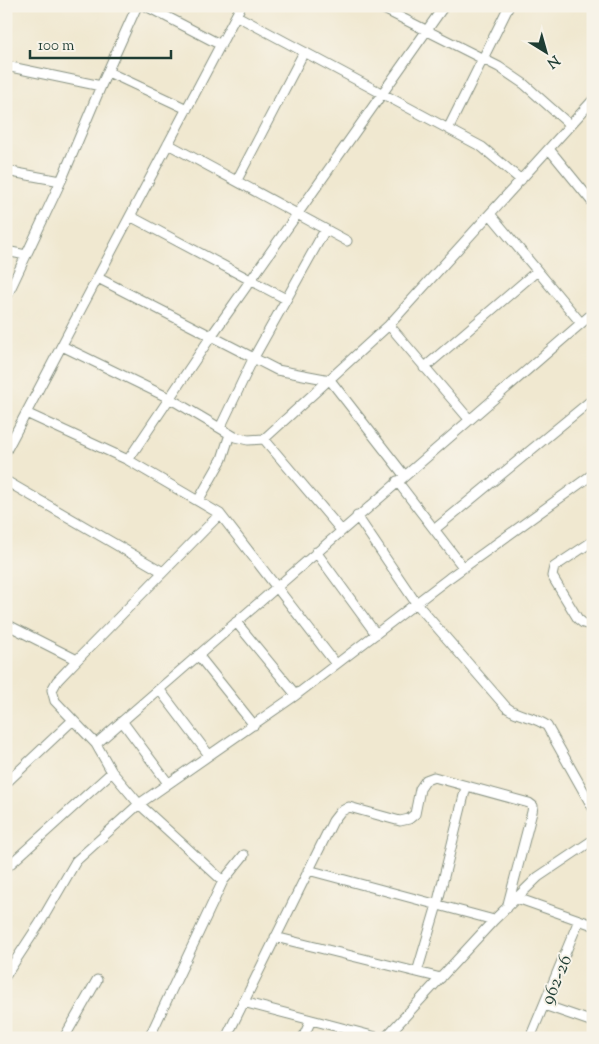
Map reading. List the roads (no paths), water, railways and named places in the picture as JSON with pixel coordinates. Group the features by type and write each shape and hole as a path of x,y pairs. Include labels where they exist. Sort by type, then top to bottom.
{"street":[{"path":"6,298 62,181 101,86 137,6"},
{"path":"146,6 221,45"},
{"path":"6,451 241,6"},
{"path":"378,6 427,32 499,66 524,84 570,126"},
{"path":"128,460 212,336 444,6"},
{"path":"448,129 509,6"},
{"path":"236,16 482,148 521,180"},
{"path":"237,180 304,52"},
{"path":"6,66 101,86"},
{"path":"108,72 187,109"},
{"path":"62,346 169,398 230,434 248,440 264,439 389,325 593,100"},
{"path":"168,144 348,241"},
{"path":"549,148 593,203"},
{"path":"6,171 62,181"},
{"path":"490,214 581,323"},
{"path":"130,216 286,299"},
{"path":"220,428 253,359 325,230"},
{"path":"6,251 26,255"},
{"path":"424,368 537,270"},
{"path":"98,278 277,370 330,380 464,567"},
{"path":"96,744 593,313"},
{"path":"389,325 469,419"},
{"path":"435,529 593,398"},
{"path":"26,413 128,460 220,514 336,664"},
{"path":"198,501 222,459 230,434"},
{"path":"264,439 341,530"},
{"path":"6,975 9,963 40,923 76,861 139,804 296,695 464,567 593,474"},
{"path":"6,481 163,572"},
{"path":"220,514 76,660 57,681 52,690 55,701 96,744 112,772 139,804 223,881"},
{"path":"357,516 416,603 506,707 514,712 540,721 547,726 593,808"},
{"path":"593,541 557,564 552,571 553,580 574,614 583,623 593,626"},
{"path":"316,552 376,634"},
{"path":"236,622 296,695"},
{"path":"8,628 76,660"},
{"path":"198,655 254,725"},
{"path":"159,689 209,755"},
{"path":"6,782 73,720"},
{"path":"122,721 168,783"},
{"path":"6,868 112,772"},
{"path":"226,1038 333,821 340,812 349,807 400,821 409,819 415,814 420,789 426,780 434,777 529,803 533,806 507,908"},
{"path":"416,972 437,905 466,787"},
{"path":"385,1038 494,920 538,877 593,840"},
{"path":"149,1038 223,881 244,855"},
{"path":"308,870 494,920"},
{"path":"517,898 593,925"},
{"name":"962-26","path":"530,1038 580,920"},
{"path":"275,937 442,978"},
{"path":"64,1038 97,980"},
{"path":"243,1002 311,1020 352,1035 380,1038"},
{"path":"544,1005 593,1022"},
{"path":"303,1038 311,1020"}]}
